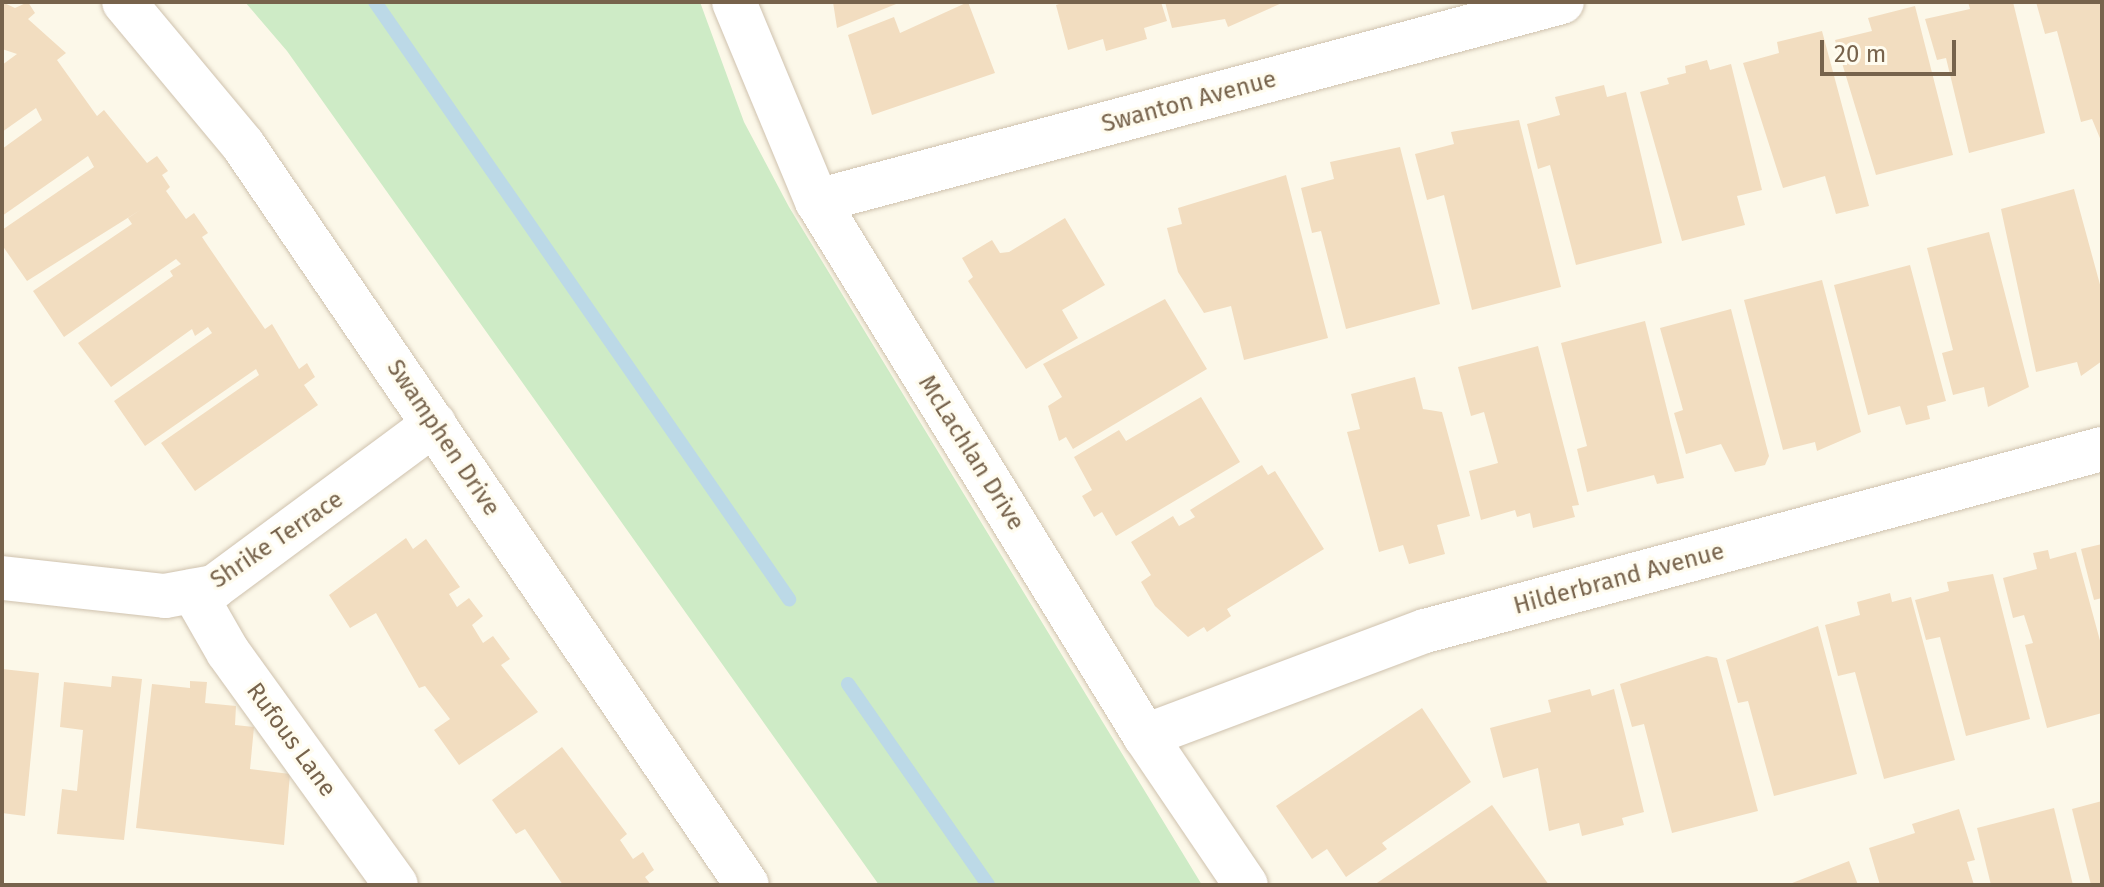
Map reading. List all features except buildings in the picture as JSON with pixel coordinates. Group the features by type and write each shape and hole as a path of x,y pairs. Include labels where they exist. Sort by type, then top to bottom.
{"street":[{"name":"Swamphen Drive","path":"124,2 243,145 747,885"},
{"name":"McLachlan Drive","path":"734,2 817,201 1145,736 1246,885"},
{"name":"Swanton Avenue","path":"817,201 1562,2"},
{"name":"Shrike Terrace","path":"2,578 165,596 193,591 234,575 434,424"},
{"name":"Hilderbrand Avenue","path":"1145,736 1425,631 2102,449"},
{"name":"Rufous Lane","path":"193,591 228,652 396,885"}],"green space":[{"path":"245,2 700,2 744,122 789,207 1202,885 879,885 287,51"}],"waterway":[{"path":"375,2 789,599"},
{"path":"848,684 988,885"}]}
